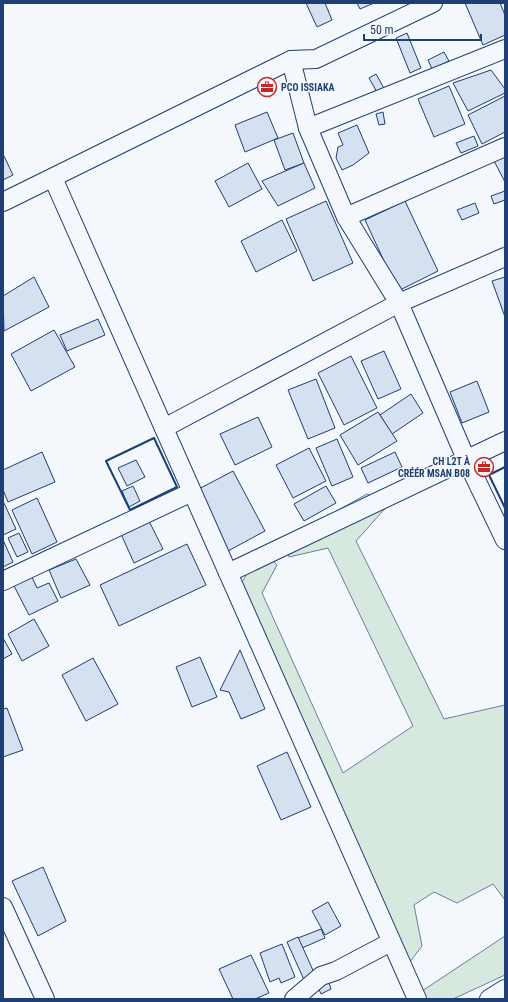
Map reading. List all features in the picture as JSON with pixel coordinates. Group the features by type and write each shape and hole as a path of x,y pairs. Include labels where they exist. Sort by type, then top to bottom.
{"street":[{"path":"3,202 291,60 316,59 434,3"},
{"path":"308,128 505,49"},
{"path":"291,60 308,128 346,217 399,303 466,459 505,540"},
{"path":"346,217 505,147"},
{"path":"53,178 417,999"},
{"path":"164,428 399,303 505,257"},
{"path":"228,573 505,440"},
{"path":"3,581 192,492"},
{"path":"3,907 45,999"},
{"path":"294,999 321,976 391,942"},
{"path":"490,999 505,989"}],"shaded area":[{"path":"367,494 389,504 356,541 444,719 505,705 505,900 493,884 457,903 434,892 414,905 422,946 400,975 239,588 261,548 277,565 262,593 343,773 413,726 328,548 289,557 283,541"},
{"path":"505,936 505,975 453,999 410,999"}],"building":[{"path":"306,3 325,3 332,20 317,27"},
{"path":"357,3 374,3 360,9"},
{"path":"465,3 500,3 505,15 505,35 483,45"},
{"path":"407,33 421,68 410,73 396,38"},
{"path":"444,52 449,61 432,69 428,60"},
{"path":"491,70 505,89 505,93 468,111 453,83"},
{"path":"376,74 385,90 378,94 369,78"},
{"path":"449,86 465,124 434,137 418,99"},
{"path":"505,96 505,132 482,144 468,115"},
{"path":"267,112 278,138 245,152 235,125"},
{"path":"383,112 385,124 379,125 376,114"},
{"path":"357,125 369,153 353,165 342,170 336,158 338,147 343,145 338,133"},
{"path":"293,133 304,163 285,170 274,140"},
{"path":"474,136 478,146 461,153 456,143"},
{"path":"3,154 13,175 3,180"},
{"path":"505,154 505,182 493,159"},
{"path":"248,163 262,189 229,207 215,181"},
{"path":"304,163 315,188 278,206 262,181"},
{"path":"505,191 505,200 494,204 491,196"},
{"path":"326,201 353,263 313,281 286,219"},
{"path":"405,201 438,271 398,291 365,220"},
{"path":"475,203 479,213 462,220 457,210"},
{"path":"282,220 297,251 256,272 241,241"},
{"path":"34,277 49,307 4,331 3,296"},
{"path":"505,277 505,317 492,281"},
{"path":"98,319 105,335 67,351 60,335"},
{"path":"54,330 75,367 31,391 11,354"},
{"path":"384,351 401,389 378,399 361,361"},
{"path":"351,356 377,408 344,425 318,373"},
{"path":"316,379 335,428 308,439 288,390"},
{"path":"477,381 489,412 462,423 450,392"},
{"path":"411,394 423,413 392,434 380,415"},
{"path":"378,412 397,441 358,465 340,435"},
{"path":"258,417 272,447 235,465 220,434"},
{"path":"337,439 353,477 332,486 316,448"},
{"path":"309,448 326,481 293,498 276,465"},
{"path":"42,452 55,482 8,502 3,490 3,470"},
{"path":"395,452 402,467 368,483 361,468"},
{"path":"136,460 145,477 127,486 118,468"},
{"path":"233,471 265,531 228,551 195,491"},
{"path":"133,486 140,501 129,507 122,491"},
{"path":"326,486 336,503 304,521 294,504"},
{"path":"37,498 57,542 32,554 12,510"},
{"path":"3,501 16,529 3,535"},
{"path":"149,521 163,549 134,563 121,534"},
{"path":"19,533 28,552 17,557 8,538"},
{"path":"3,540 13,562 3,567"},
{"path":"187,544 206,585 119,626 100,585"},
{"path":"76,559 90,585 61,598 49,570"},
{"path":"30,573 37,588 49,583 58,601 29,615 12,582"},
{"path":"34,619 49,646 22,661 8,634"},
{"path":"3,638 12,654 3,659"},
{"path":"240,650 265,709 241,719 229,692 220,690"},
{"path":"200,657 217,697 192,707 176,667"},
{"path":"93,658 118,704 86,721 62,675"},
{"path":"7,708 23,750 3,757 3,709"},
{"path":"287,752 311,807 281,820 257,766"},
{"path":"43,867 66,921 38,936 12,881"},
{"path":"328,902 341,926 325,935 312,911"},
{"path":"321,929 325,938 302,948 298,938"},
{"path":"298,937 316,977 305,982 287,942"},
{"path":"282,944 295,977 281,983 279,978 270,982 260,953"},
{"path":"251,955 269,993 255,999 233,999 219,969"},
{"path":"328,980 331,989 321,994 317,985"}],"wall":[{"path":"154,438 177,487 130,510 106,461 154,438"},
{"path":"505,467 489,475 505,508"}],"place":[{"name":"PCO ISSIAKA","path":"267,87"},
{"name":"CH L2T À CRÉÉR MSAN B08","path":"484,467"}]}
